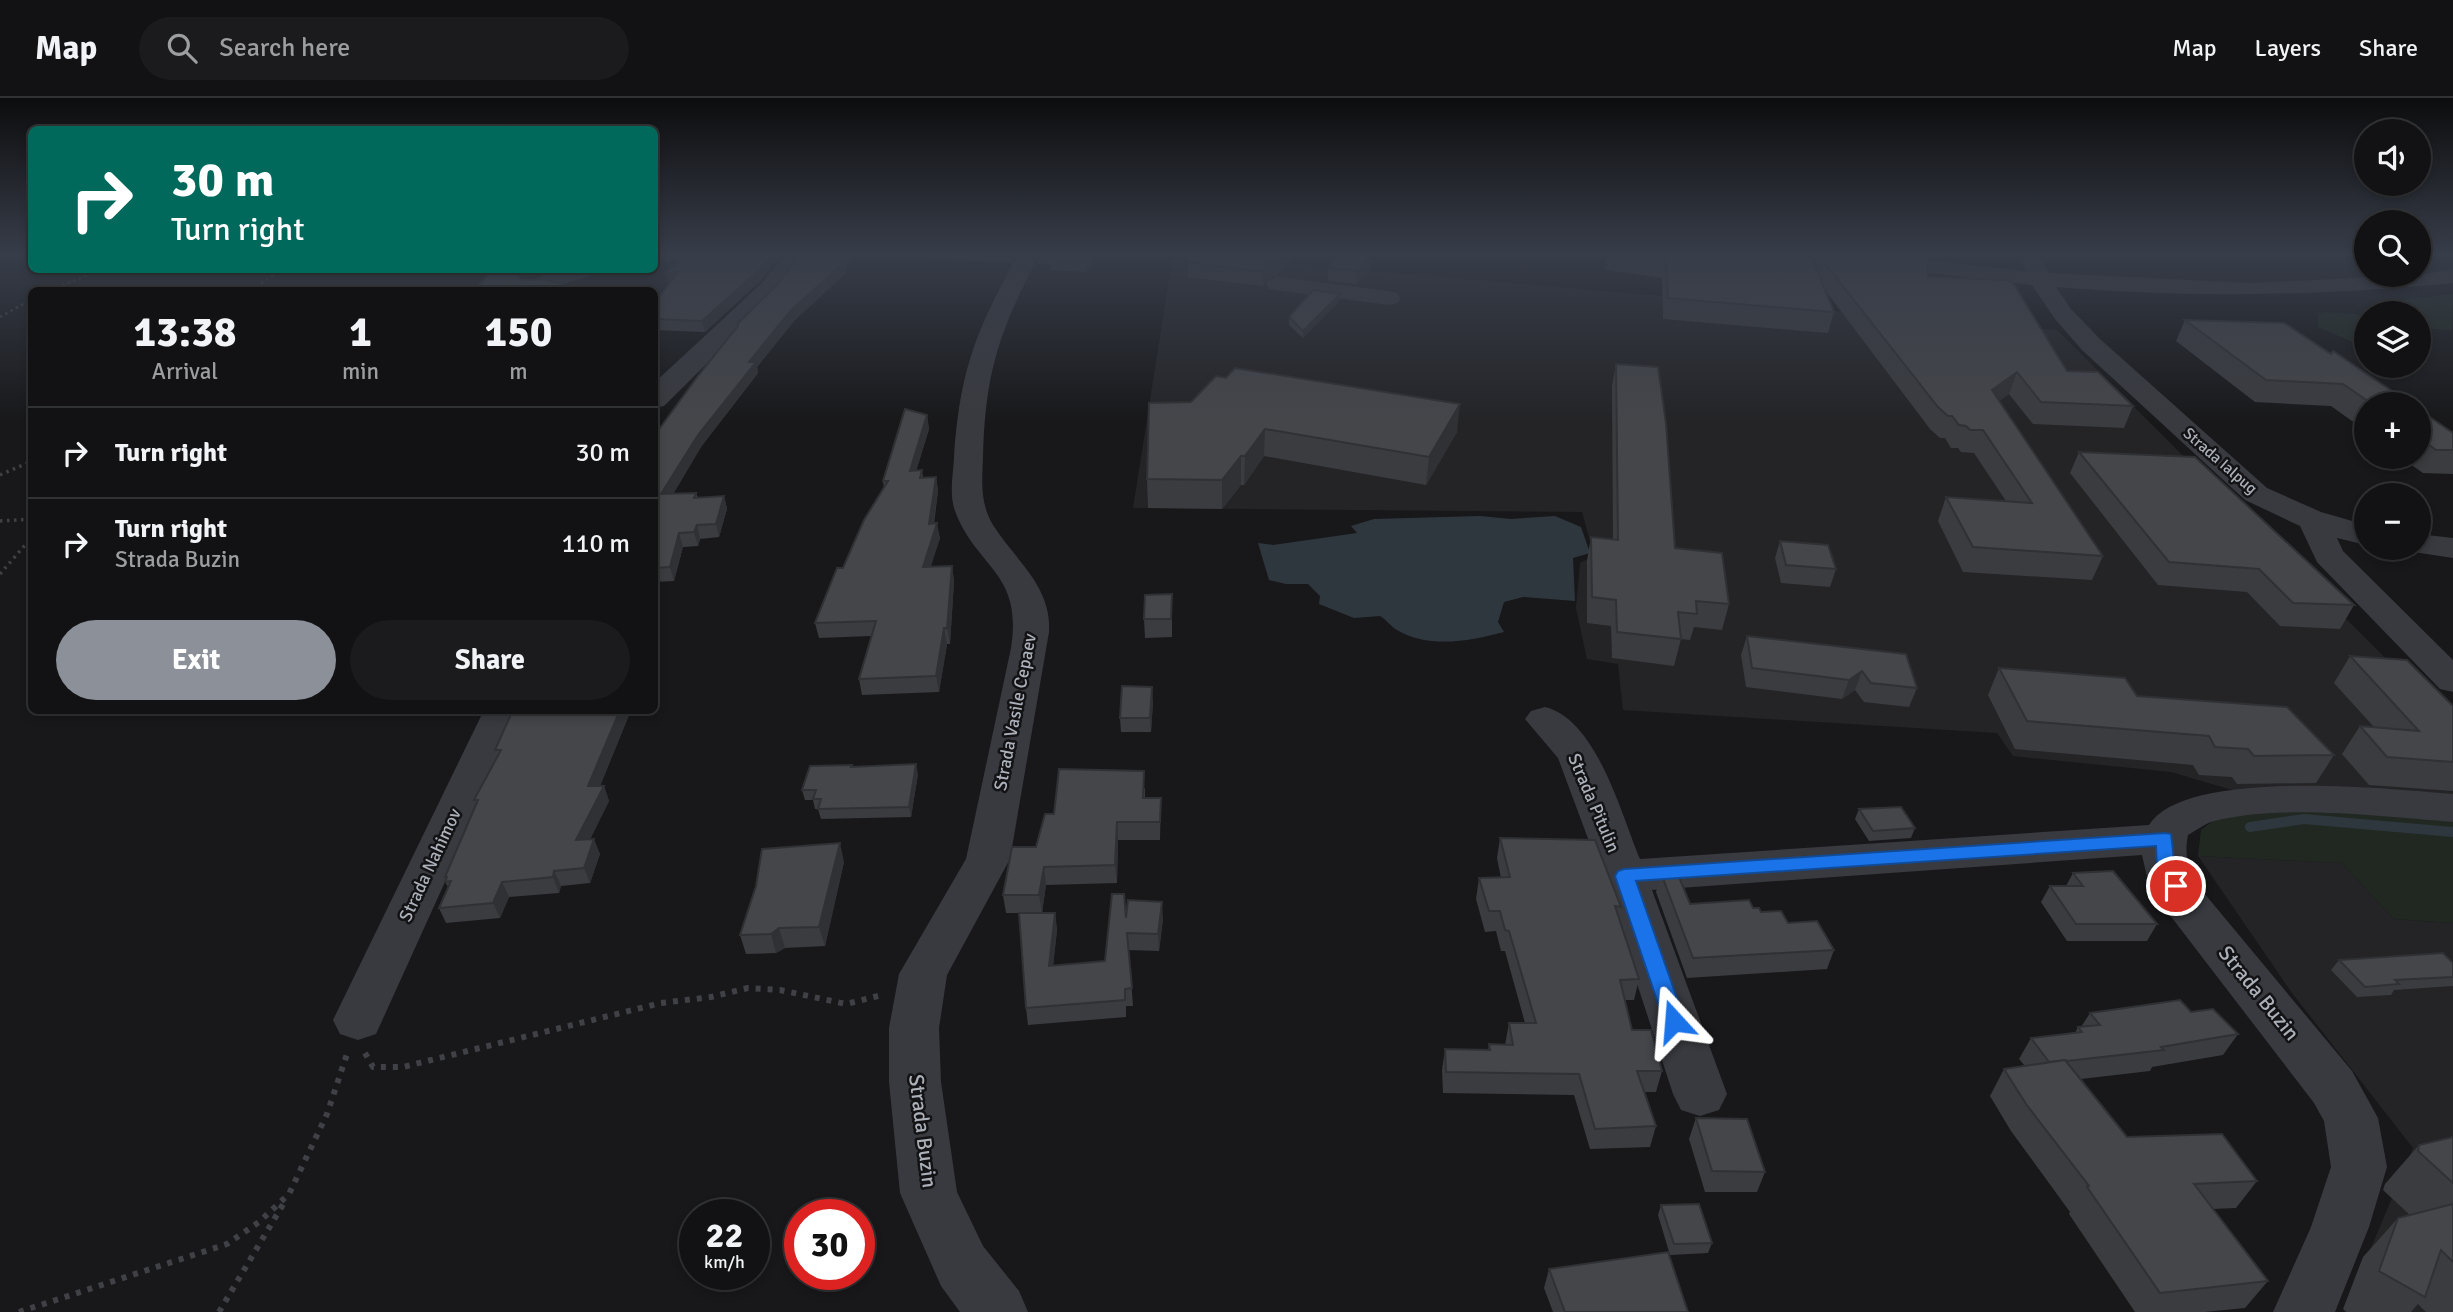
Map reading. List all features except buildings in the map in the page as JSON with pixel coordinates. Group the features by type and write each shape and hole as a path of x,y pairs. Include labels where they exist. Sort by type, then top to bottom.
{"street":[{"path":"658,396 747,310"},
{"name":"Strada Vasile Cepaev","path":"923,974 952,927 988,859 1029,648 1031,615 1023,587 978,530 966,498 978,367 1002,310"},
{"name":"Strada Ialpug","path":"2062,310 2101,354 2256,494 2314,522 2354,532"},
{"path":"2314,522 2329,555 2453,681"},
{"path":"2431,545 2453,548"},
{"name":"Strada Nahimov","path":"358,1020 502,714"},
{"name":"Strada Pitulin","path":"1545,719 1563,736 1578,757 1624,876 1699,1094"},
{"path":"1624,876 2165,839 2171,826 2202,809 2246,801 2309,800 2453,808"},
{"name":"Strada Buzin","path":"2165,839 2166,868 2186,903 2333,1087 2351,1118 2359,1167 2340,1227 2304,1312"},
{"name":"Strada Buzin","path":"923,974 914,1028 915,1082 929,1193 962,1266 997,1312"}],"path":[{"path":"0,475 28,463"},
{"path":"0,521 28,519"},
{"path":"0,574 28,542"},
{"path":"358,1020 364,1052 373,1067 386,1069 509,1043 661,1003 710,997 748,988 780,990 846,1004 885,994 923,974"},
{"path":"219,1312 289,1194 327,1114 358,1020"},
{"path":"19,1312 227,1244 259,1222 289,1194"}],"shaded area":[{"path":"1164,310 1820,310 2057,330 2453,726 2453,801 2232,790 2171,772 2013,756 1997,733 1623,710 1618,664 1587,659 1576,608 1580,563 1594,556 1582,512 1133,508"},
{"path":"2431,310 2453,310 2452,330 2431,329"},
{"path":"2318,314 2354,314 2354,343 2318,327"},
{"path":"1480,516 1511,519 1555,516 1581,527 1590,553 1573,558 1575,601 1523,597 1504,602 1498,622 1504,632 1450,642 1422,640 1397,630 1380,616 1354,618 1319,604 1320,596 1308,584 1286,584 1269,580 1258,543 1273,545 1357,533 1351,526 1374,519"},
{"path":"2285,807 2453,813 2453,923 2394,919 2342,863 2198,856 2201,830 2222,814"},
{"path":"2198,856 2342,863 2394,919 2453,923 2453,1312 2344,1312 2413,1148 2292,993"}],"waterway":[{"path":"2250,827 2304,819 2453,832"}],"route":[{"path":"1674,1021 1624,876 2165,839 2166,868 2176,886"}]}
